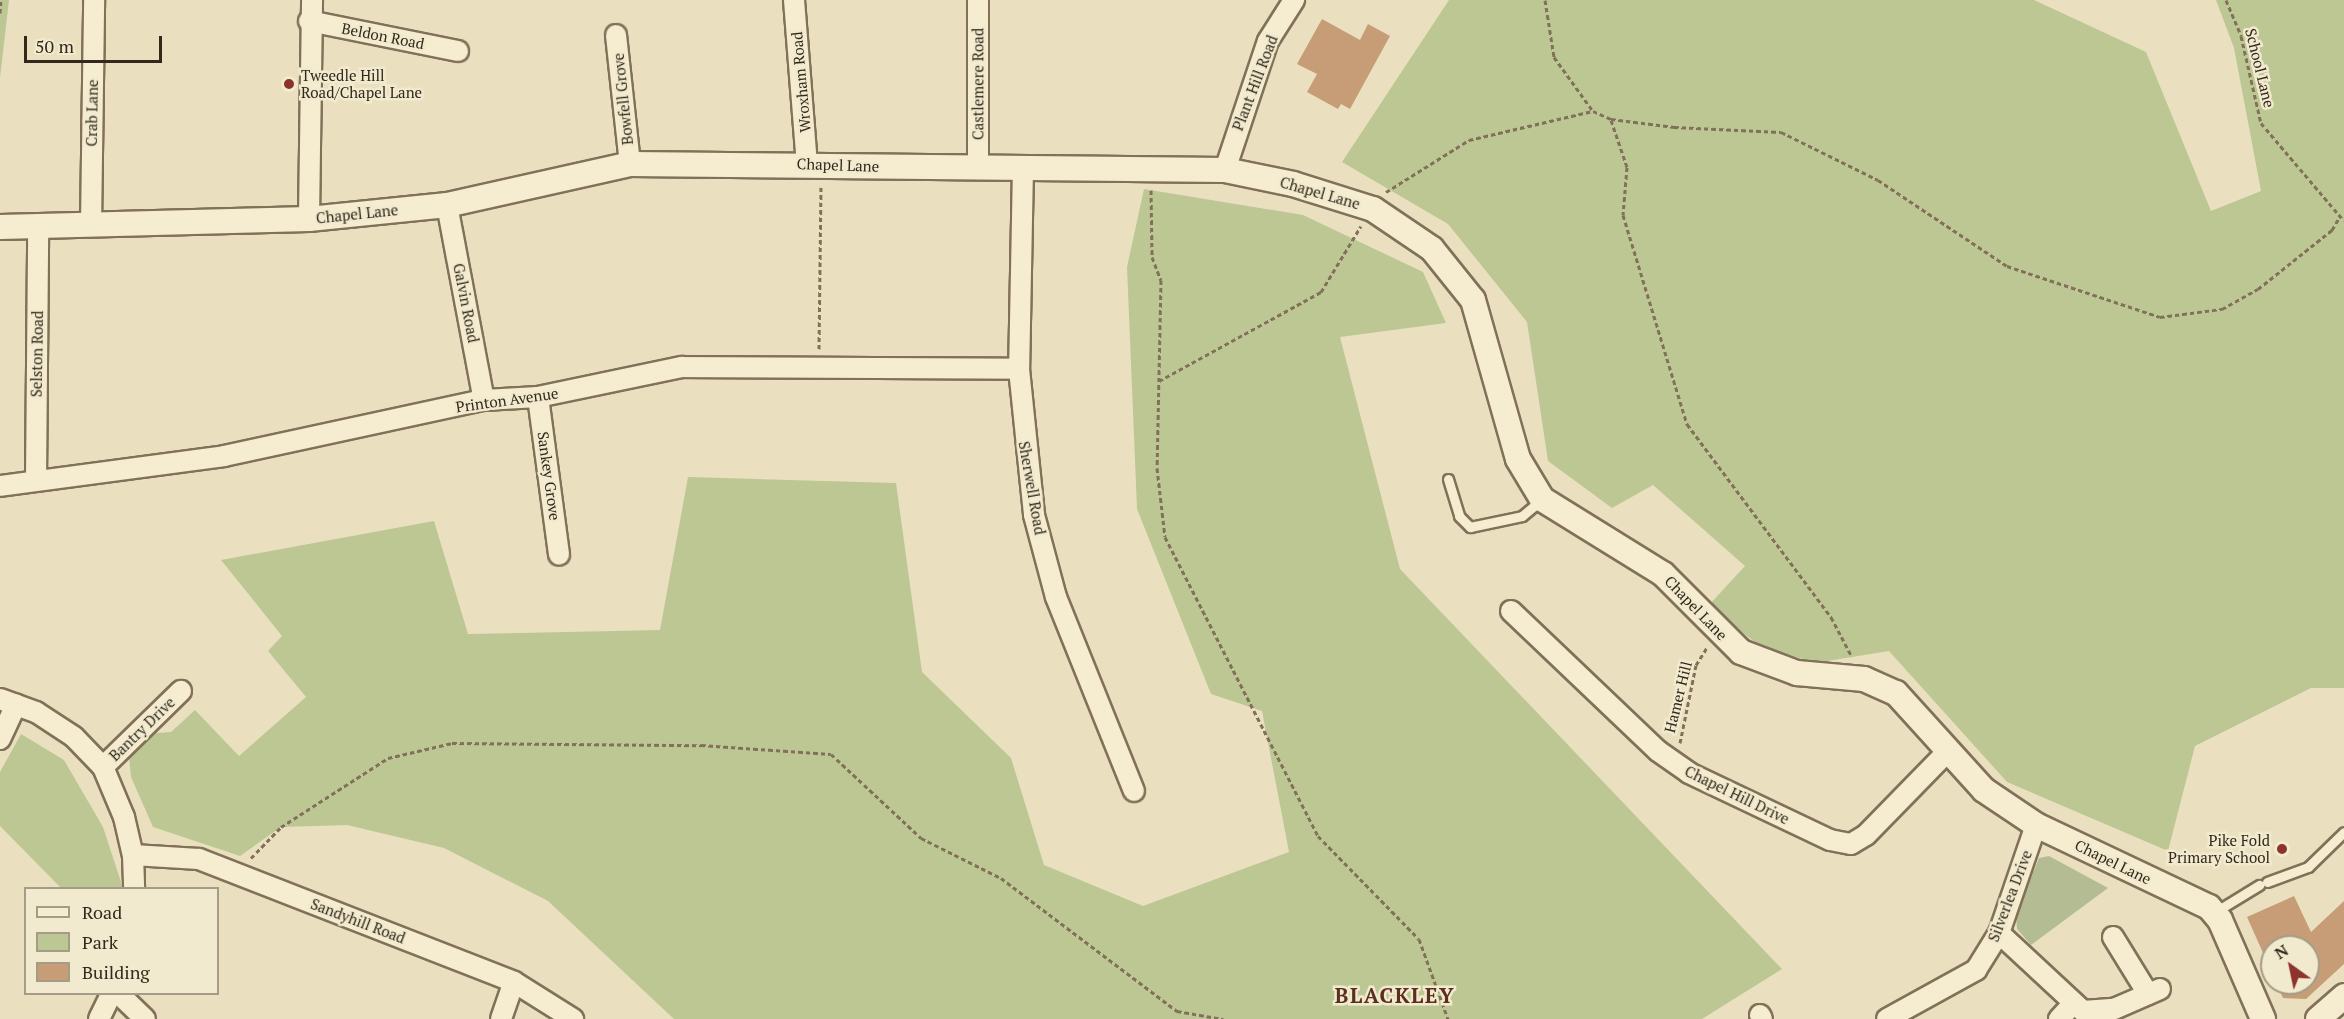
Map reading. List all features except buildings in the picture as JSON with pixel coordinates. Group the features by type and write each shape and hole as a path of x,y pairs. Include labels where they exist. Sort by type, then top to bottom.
{"street":[{"name":"Crab Lane","path":"91,226 94,0"},
{"path":"309,219 309,21 312,0"},
{"name":"Wroxham Road","path":"794,0 814,165"},
{"name":"Castlemere Road","path":"978,0 978,167"},
{"name":"Plant Hill Road","path":"1225,170 1268,40 1294,0"},
{"name":"Beldon Road","path":"309,21 458,51"},
{"name":"Bowfell Grove","path":"616,35 630,164"},
{"name":"Chapel Lane","path":"0,227 38,228 309,219 447,205 630,164 1152,167 1225,170 1293,184 1373,209 1432,249 1463,284 1483,328 1518,459 1542,499 1663,574 1741,652 1787,670 1864,680 1896,693 1947,752 1984,790 2036,825 2215,912"},
{"name":"Sherwell Road","path":"1023,167 1018,369 1034,515 1056,597 1134,791"},
{"name":"Galvin Road","path":"447,205 484,400"},
{"name":"Selston Road","path":"36,480 38,228"},
{"name":"Printon Avenue","path":"0,486 235,454 484,400 538,397 682,367 819,365 1018,369"},
{"name":"Sankey Grove","path":"538,397 559,555"},
{"name":"Chapel Hill Drive","path":"1511,611 1658,751 1689,773 1830,840 1851,844 1887,815 1947,752"},
{"name":"Bantry Drive","path":"103,767 181,691"},
{"path":"0,739 8,702 74,737 103,767 133,855 134,887"},
{"name":"Silverlea Drive","path":"1887,1019 1977,970 1999,933 2036,825"},
{"name":"Sandyhill Road","path":"133,855 199,859 514,982 573,1019"},
{"path":"2215,912 2263,1019"},
{"path":"1999,933 2039,966 2073,1004 2083,1011 2105,1012 2154,991 2114,937"},
{"path":"501,1019 514,982"},
{"path":"99,1019 110,995"},
{"path":"121,995 145,1019"},
{"path":"2318,1019 2344,996"},
{"path":"2059,1019 2073,1004"}],"lane":[{"path":"1448,479 1460,516 1470,527 1522,516 1542,499"},
{"path":"2215,912 2263,884 2308,867 2344,832"}],"path":[{"path":"0,13 1,0"},
{"path":"1545,0 1554,57 1593,111 1611,119 1781,132 1878,180 2007,266 2160,317 2222,309 2258,289 2332,230 2340,216"},
{"name":"School Lane","path":"2226,0 2241,36 2261,123 2344,221"},
{"path":"1159,381 1321,292 1373,209 1391,185 1469,140 1593,111"},
{"path":"1611,119 1627,167 1623,215 1687,424 1831,617 1864,680"},
{"path":"814,165 819,365"},
{"path":"1152,167 1152,257 1161,280 1157,468 1165,537 1318,836 1419,939 1448,1019"},
{"name":"Hamer Hill","path":"1689,773 1679,745 1696,665 1720,633"},
{"path":"236,873 281,827 332,790 388,758 452,743 701,745 831,754 921,838 1001,878 1177,1011 1223,1019"}],"green space":[{"path":"0,0 9,0 0,78"},
{"path":"1449,0 2034,0 2146,52 2211,211 2261,191 2234,48 2216,0 2344,0 2344,688 2311,688 2195,746 2168,851 2007,782 1889,651 1815,663 1757,644 1709,605 1745,566 1653,485 1612,508 1548,461 1527,322 1448,224 1342,162"},
{"path":"1144,189 1303,215 1423,272 1446,323 1340,337 1400,569 1782,969 1702,1019 674,1019 548,901 444,848 347,825 281,827 240,856 153,827 131,777 129,757 156,733 171,732 195,710 239,756 306,697 268,651 282,636 221,560 434,521 468,634 660,630 688,477 896,483 922,672 1011,758 1044,865 1143,906 1289,852 1262,711 1211,694 1137,509 1127,267"},
{"path":"21,734 64,760 103,827 123,887 60,887 0,826 0,772"},
{"path":"2049,856 2108,888 2031,945 2017,929 2016,915 2039,858"}],"place":[{"name":"Tweedle Hill Road/Chapel Lane","path":"289,84"},
{"name":"Pike Fold Primary School","path":"2282,849"}],"district":[{"name":"BLACKLEY","path":"1395,995"}]}
